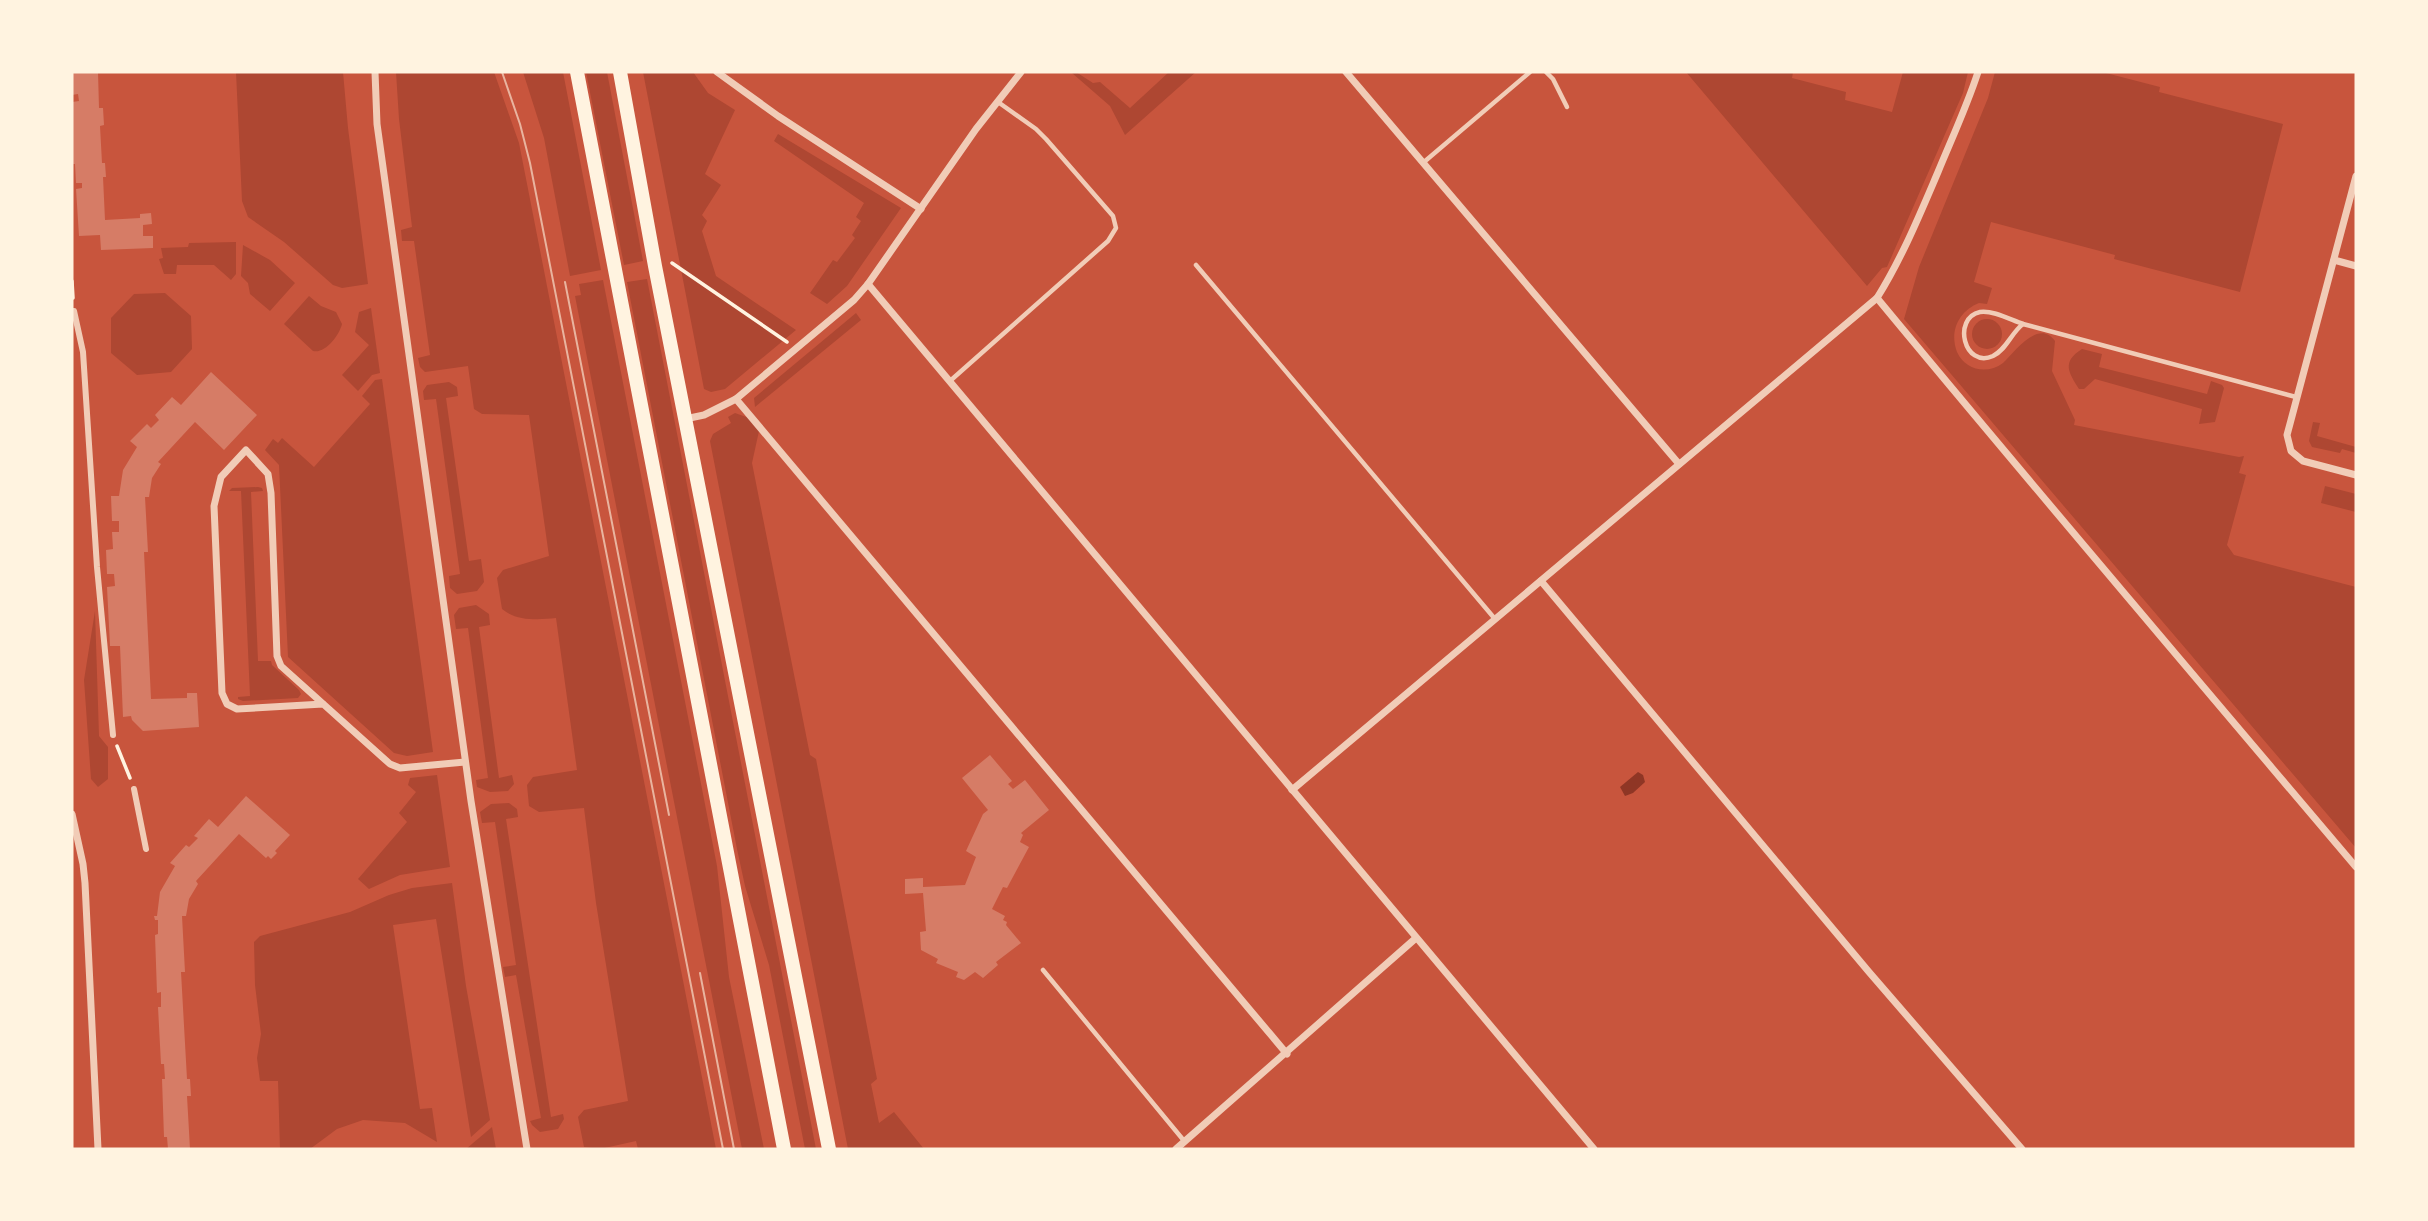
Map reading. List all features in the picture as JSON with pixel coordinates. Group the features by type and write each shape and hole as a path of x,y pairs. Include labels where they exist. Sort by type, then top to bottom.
{"main road":[{"path":"577,72 784,1149"},
{"path":"620,72 639,185 829,1149"}],"street":[{"path":"374,72 377,124 465,762 527,1149"},
{"path":"717,72 778,116 921,209"},
{"path":"685,419 704,415 736,399 827,325 868,284 976,129 1021,72"},
{"path":"1346,72 1679,464"},
{"path":"1292,790 1877,298 1891,276 1928,195 1979,72"},
{"path":"2356,176 2287,435 2291,452 2303,461 2356,475"},
{"path":"2334,260 2356,265"},
{"path":"868,284 1594,1149"},
{"path":"1877,298 2356,867"},
{"path":"74,311 83,352 97,567 113,734"},
{"path":"736,399 1287,1054"},
{"path":"323,704 237,709 227,704 222,693 214,506 221,477 246,450 268,474 277,656 281,666 390,764 400,768 465,762"},
{"path":"1541,581 1868,972 2022,1149"},
{"path":"134,789 146,849"},
{"path":"72,814 85,883 98,1149"},
{"path":"1176,1149 1416,939"}],"lane":[{"path":"1424,162 1530,72"},
{"path":"1546,72 1553,79 1567,107"},
{"path":"950,381 1108,241 1116,228 1114,216 1036,129 998,102"},
{"path":"1196,265 1495,619"},
{"path":"2023,324 2016,329 2005,346 1992,356 1985,358 1973,355 1965,342 1965,327 1975,314 1989,312 2023,324 2296,397"},
{"path":"1043,970 1185,1142"}],"path":[{"path":"672,263 791,344"},
{"path":"72,281 73,296"},
{"path":"113,734 134,789"}],"shaded area":[{"path":"236,72 343,72 368,284 342,288 333,285 284,242 248,217 242,201"},
{"path":"396,72 494,72 519,143 716,1149 638,1149 636,1141 600,1149 584,1147 578,1117 584,1110 628,1101 596,903 584,808 539,812 529,806 527,785 533,777 577,770 556,618 527,619 502,609 497,578 503,570 549,556 529,415 482,414 474,409 468,366 425,372 420,367 418,358 430,355 414,241 402,241 401,230 412,227"},
{"path":"523,72 563,72 601,270 570,276 544,138"},
{"path":"586,72 607,72 643,261 624,265"},
{"path":"643,72 693,72 708,93 735,110 705,174 721,185 702,215 707,221 702,231 716,276 796,330 725,389 711,392 704,389"},
{"path":"1076,72 1093,83 1100,82 1130,108 1169,72 1196,72 1125,135 1110,106 1072,73"},
{"path":"1686,72 1793,72 1792,78 1846,92 1845,100 1892,112 1903,72 1968,72 1963,93 1887,267 1882,268 1867,286"},
{"path":"1995,72 2102,72 2160,87 2159,92 2283,124 2240,292 2114,259 2115,255 1991,222 1974,282 1992,288 1987,304 1979,303 1961,316 1954,337 1957,352 1965,363 1984,370 2003,363 2034,335 2048,335 2055,341 2052,371 2075,420 2074,425 2244,456 2239,473 2246,475 2227,545 2234,555 2356,587 2356,848 1904,319 1919,267 1988,98"},
{"path":"778,134 901,208 847,286 827,304 810,293 833,260 837,262 855,238 852,235 861,221 856,217 864,203 774,141"},
{"path":"236,242 236,274 231,280 214,265 177,265 176,274 164,274 159,259 163,258 161,248 188,247 189,243"},
{"path":"243,245 270,260 295,283 270,311 250,294 248,283 241,276"},
{"path":"647,279 816,1149 805,1149 769,965 745,886 737,849 627,282"},
{"path":"603,280 717,866 729,977 764,1149 742,1149 575,296 581,295 579,284"},
{"path":"165,293 191,316 192,349 171,372 137,375 111,353 111,318 134,294"},
{"path":"309,296 321,306 336,312 342,324 331,343 318,351 313,351 284,324"},
{"path":"371,308 380,373 372,375 358,391 342,375 369,345 355,332 359,312"},
{"path":"856,313 861,320 755,407 754,398"},
{"path":"1987,319 1993,320 2001,328 2001,340 1993,348 1987,349 1981,348 1973,340 1972,334 1973,328 1981,320"},
{"path":"2082,349 2102,354 2099,367 2207,394 2211,381 2222,385 2224,388 2215,422 2199,424 2202,409 2095,379 2084,389 2079,389 2070,373 2069,363"},
{"path":"382,379 433,752 407,756 394,753 288,657 279,465 265,450 273,439 278,443 282,438 314,467 370,404 362,396 375,380"},
{"path":"449,382 457,387 458,396 446,398 469,561 481,559 484,582 477,591 457,594 450,588 449,576 460,574 436,399 424,400 423,391 427,385"},
{"path":"735,413 749,418 759,431 752,463 810,755 816,759 877,1079 871,1084 879,1123 894,1112 924,1149 848,1149 710,441 713,434 731,423 728,417"},
{"path":"2313,422 2320,423 2317,436 2356,447 2356,453 2342,449 2340,453 2312,447 2309,441"},
{"path":"2325,486 2356,494 2356,512 2321,503"},
{"path":"258,487 263,491 251,492 258,661 271,661 299,690 301,694 298,698 238,699 250,696 241,491 229,491 232,488"},
{"path":"476,605 489,614 490,625 479,627 499,778 512,775 514,784 508,791 490,792 477,787 476,780 488,778 468,628 456,629 454,615 459,608"},
{"path":"95,611 99,736 108,747 108,779 98,787 91,779 84,680"},
{"path":"1638,772 1643,775 1645,782 1633,793 1625,796 1620,787"},
{"path":"437,775 450,867 400,875 369,889 358,879 407,822 399,813 416,792 408,785 410,778"},
{"path":"509,803 517,809 518,817 506,819 551,1117 563,1114 564,1119 558,1129 540,1132 530,1121 541,1118 516,975 505,977 503,967 516,965 495,822 482,823 480,812 491,804"},
{"path":"452,883 466,986 490,1120 471,1137 436,919 393,925 420,1109 432,1108 437,1142 405,1123 363,1120 337,1129 310,1149 280,1149 278,1081 260,1081 257,1058 261,1034 255,985 254,942 260,936 350,912 412,888"},
{"path":"492,1127 496,1149 466,1149"}],"building":[{"path":"72,72 98,72 99,108 103,108 104,125 100,126 102,163 105,163 106,177 103,177 105,220 140,218 140,214 151,213 152,224 143,225 143,236 153,236 153,248 101,250 100,235 79,236 76,189 82,188 82,183 76,183 75,164 72,164 72,102 79,101 78,94 72,95"},
{"path":"211,372 257,415 224,450 195,422 158,462 161,464 152,478 149,497 145,497 148,552 144,552 151,699 187,698 187,693 197,693 199,727 143,731 131,716 123,717 120,646 110,646 107,587 115,586 114,574 107,574 106,550 113,549 112,532 119,532 119,521 112,521 111,496 119,496 123,470 137,447 130,441 147,424 151,428 159,420 155,415 172,397 181,405"},
{"path":"990,755 1012,781 1008,784 1013,789 1025,780 1049,810 1021,833 1023,835 1020,842 1029,847 1007,888 1003,887 992,909 1005,916 1003,920 1021,943 996,962 998,965 983,978 975,972 964,980 956,977 958,972 936,963 938,959 921,950 920,932 926,931 923,893 905,894 905,879 923,878 923,887 965,885 976,857 966,851 983,814 988,810 962,778"},
{"path":"246,796 290,835 271,859 268,856 266,858 239,834 196,881 198,884 189,899 186,916 182,916 185,972 181,972 187,1079 190,1079 191,1096 187,1096 190,1149 168,1149 167,1137 164,1137 162,1079 165,1079 164,1064 161,1064 158,1007 161,1007 161,992 157,993 155,935 158,934 158,920 155,920 154,916 157,916 160,892 175,866 170,863 186,845 189,847 198,838 194,836 209,819 218,827"}],"tram line":[{"path":"502,72 530,163 723,1149"},
{"path":"565,282 669,815"},
{"path":"700,973 734,1149"}]}
